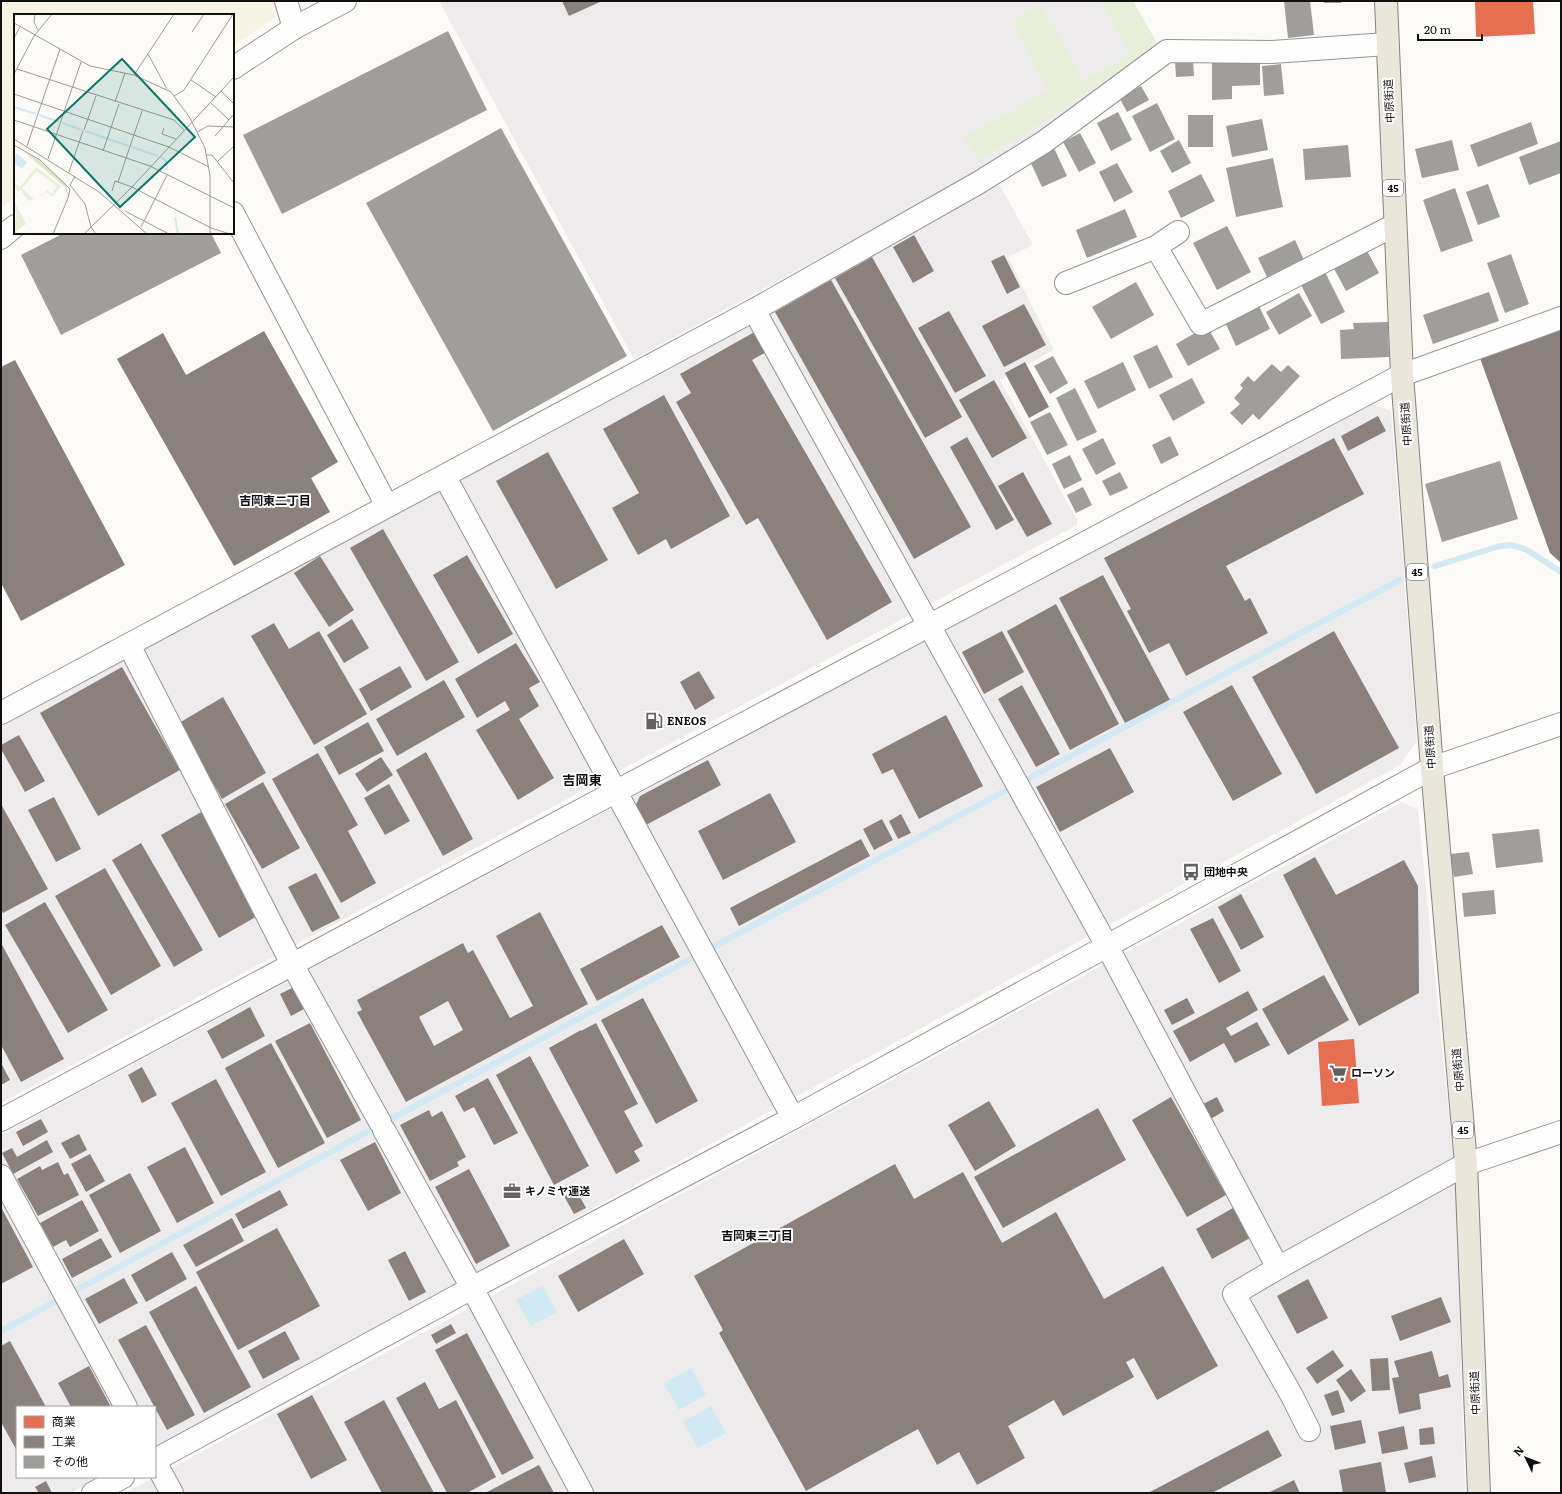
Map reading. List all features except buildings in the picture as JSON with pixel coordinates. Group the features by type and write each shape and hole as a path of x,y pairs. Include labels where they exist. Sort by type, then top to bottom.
{"main road":[{"name":"中原街道","path":"1386,1 1402,375 1432,768 1466,1164 1479,1493"}],"street":[{"path":"286,1 294,28"},
{"path":"234,67 294,28 346,1"},
{"path":"1,713 387,506 445,477 754,310 978,183 1044,142 1167,51 1272,52 1387,44"},
{"path":"234,215 387,506"},
{"path":"1156,247 1201,324 1395,225"},
{"path":"1,238 14,227"},
{"path":"1066,284 1156,247 1178,232"},
{"path":"754,310 1107,946 1278,1268"},
{"path":"1,1120 615,792 1402,375 1561,318"},
{"path":"445,477 793,1118"},
{"path":"129,645 292,964 472,1288 582,1493"},
{"path":"156,1460 472,1288 793,1118 1432,768 1561,724"},
{"path":"1309,1430 1292,1396 1234,1294 1466,1164 1561,1132"},
{"path":"1,1176 125,1406"},
{"path":"156,1463 172,1493"},
{"path":"93,1493 121,1478"}],"shaded area":[{"path":"1,1 299,1 234,45 234,14 14,14 14,199 1,208"},
{"path":"439,1 1133,1 1158,45 1013,153 634,359"},
{"path":"998,182 1033,245 1008,257 1054,350 1000,380 1077,520 1077,525 1,1103 1,721"},
{"path":"1369,403 1391,411 1417,741 1400,765 156,1448 156,1406 16,1406 16,1478 99,1478 71,1493 1,1493 1,1135"},
{"path":"1402,802 1418,809 1456,1185 1465,1493 125,1493 153,1478 156,1478 156,1476 804,1128"}],"green space":[{"path":"1101,1 1133,1 1158,45 1009,143 978,160 963,136 1048,91 1011,21 1041,5 1084,81 1130,54"}],"water":[{"path":"542,1286 557,1312 531,1326 516,1300"},
{"path":"692,1368 706,1395 679,1410 664,1383"},
{"path":"711,1406 726,1433 698,1448 683,1422"}],"waterway":[{"path":"1435,566 1500,546 1512,545 1527,550 1561,572"},
{"path":"1,1331 391,1119 1400,580"}],"place":[{"name":"ENEOS","path":"654,721"},
{"name":"団地中央","path":"1191,872"},
{"name":"ローソン","path":"1338,1073"},
{"name":"キノミヤ運送","path":"512,1191"}],"district":[{"name":"吉岡東二丁目","path":"275,501"},
{"name":"吉岡東","path":"582,780"},
{"name":"吉岡東三丁目","path":"757,1236"}]}
